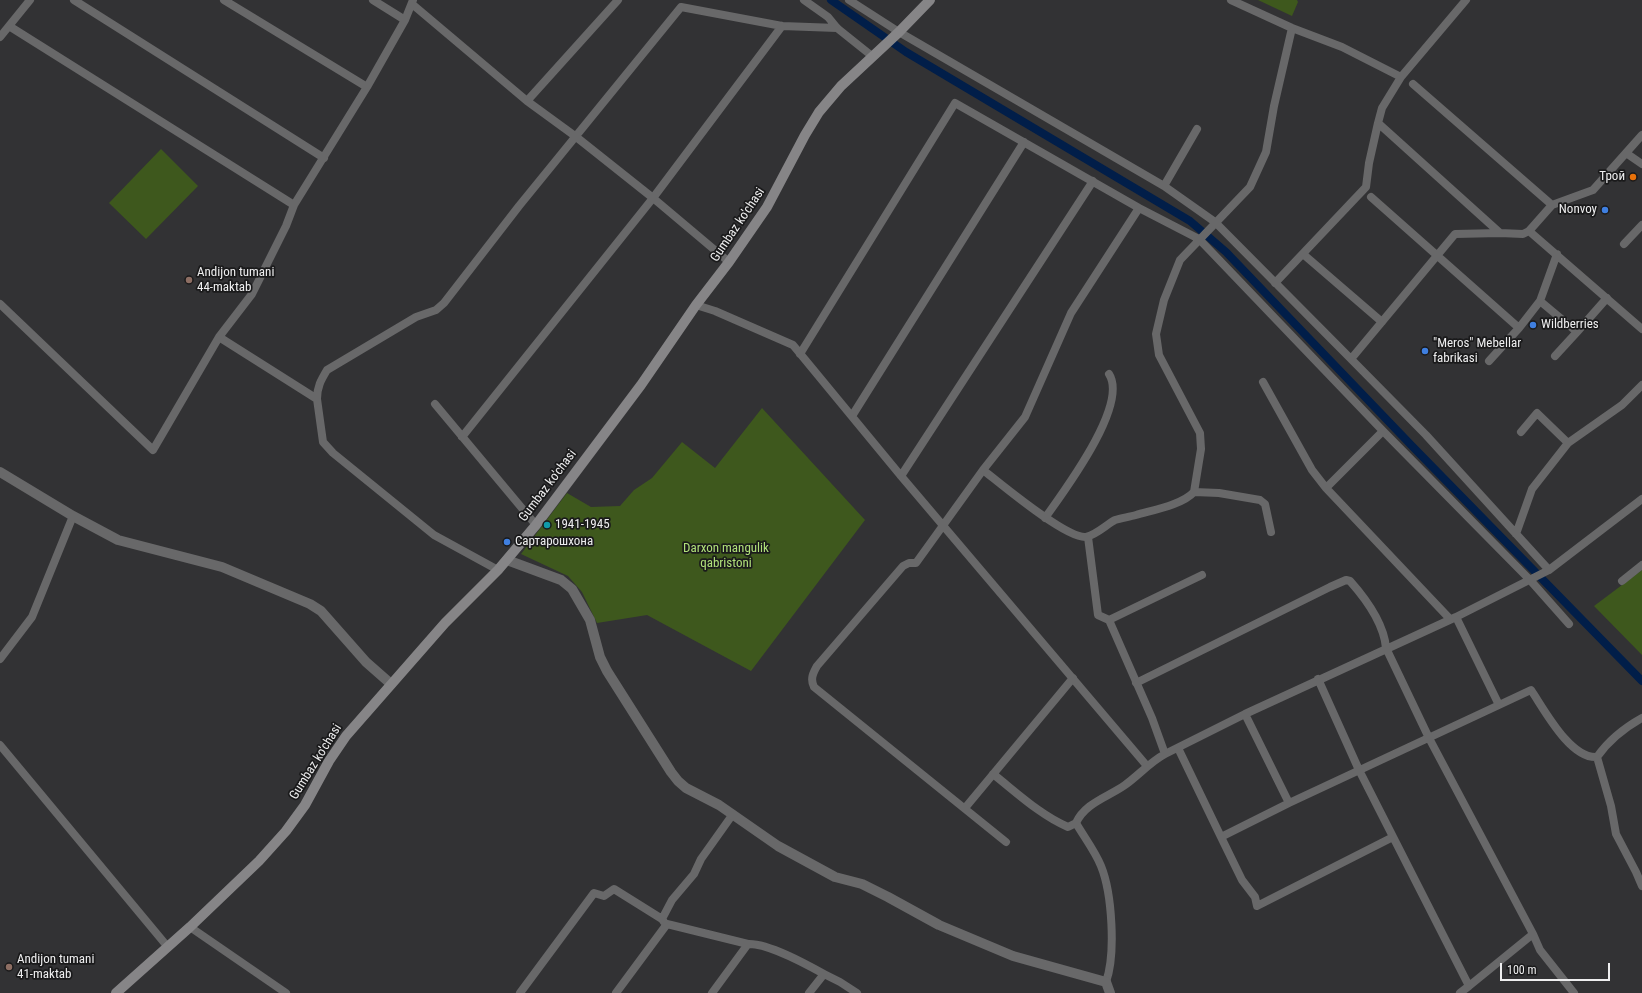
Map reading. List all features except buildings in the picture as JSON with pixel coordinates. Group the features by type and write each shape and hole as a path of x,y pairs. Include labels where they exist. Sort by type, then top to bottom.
{"main road":[{"name":"Gumbaz ko'chasi","path":"116,993 190,927 259,861 286,831 305,805 329,761 346,736 445,623 507,560 536,525 641,385 696,305 729,262 767,207 805,135 819,112 841,86 930,0"}],"street":[{"path":"0,37 30,0"},
{"path":"74,0 324,158"},
{"path":"224,0 367,87"},
{"path":"373,0 405,20"},
{"path":"527,101 618,0"},
{"path":"804,0 828,18 836,28 872,56"},
{"path":"849,0 898,32 1164,186 1214,224 1275,283 1426,435 1549,570"},
{"path":"1231,0 1292,28 1342,47 1401,77"},
{"path":"1275,283 1366,187 1369,163 1382,108 1401,77 1466,0"},
{"path":"0,304 153,450 219,337 252,294 286,226 294,206 367,87 405,20 412,2 527,101 575,136 653,198 729,262"},
{"path":"498,570 434,535 333,453 323,442 317,399 317,390 320,380 328,370 416,317 436,310 444,303 575,136 681,7 782,26 836,28"},
{"path":"9,26 294,206"},
{"path":"462,437 653,198 782,26"},
{"path":"1194,492 1201,449 1200,433 1159,355 1156,334 1164,300 1180,260 1250,187 1266,152 1274,106 1292,28"},
{"path":"1413,84 1552,205"},
{"path":"800,354 957,100 1024,142 1139,208 1201,237 1383,430 1530,580 1569,624"},
{"path":"1378,123 1500,233"},
{"path":"1164,186 1197,130"},
{"path":"1351,359 1455,234 1523,234 1529,231 1552,205 1593,190 1642,135"},
{"path":"852,416 1024,142"},
{"path":"1626,153 1642,164"},
{"path":"901,476 1093,181"},
{"path":"1372,198 1519,328"},
{"path":"1006,842 814,687 812,683 813,673 822,660 903,566 910,563 916,563 982,470 1025,417 1071,313 1139,208"},
{"path":"1624,244 1642,225"},
{"path":"1529,231 1642,329"},
{"path":"1303,254 1382,322"},
{"path":"1488,361 1519,328 1540,301 1557,254"},
{"path":"1555,356 1607,298"},
{"path":"1540,301 1577,332"},
{"path":"696,305 715,311 793,345 942,525 1147,766"},
{"path":"219,337 317,399"},
{"path":"1045,518 1086,458 1111,407 1114,388 1113,380 1109,374"},
{"path":"1263,382 1312,470 1326,488 1453,618 1498,705"},
{"path":"1516,534 1532,489 1568,443 1622,405 1642,385"},
{"path":"435,404 536,525"},
{"path":"1521,432 1537,414 1568,443"},
{"path":"1326,488 1383,430"},
{"path":"982,470 1045,518 1075,535 1088,537 1116,520 1184,500 1194,492 1219,493 1260,500 1265,504 1271,532"},
{"path":"0,472 73,516 118,540 222,567 310,604 321,611 366,662 391,684"},
{"path":"993,774 1046,815 1068,827 1076,823 1080,814 1086,808 1125,784 1165,754 1318,679 1453,618 1549,570 1642,499"},
{"path":"0,659 32,618 73,516"},
{"path":"1088,537 1097,610 1100,617 1109,620 1202,575"},
{"path":"507,560 561,580 572,589 590,620 600,657 607,671 671,772 686,788 719,805 778,846 835,877 862,884 939,925 1013,956 1106,982"},
{"path":"1622,581 1642,565"},
{"path":"1136,682 1346,580 1350,581 1374,614 1385,640 1386,648 1429,738 1533,934 1540,950 1574,993"},
{"path":"1109,620 1152,718 1165,754"},
{"path":"965,808 1073,678"},
{"path":"1318,679 1359,770 1469,986"},
{"path":"1221,837 1289,803 1531,690 1555,725 1575,749 1587,756 1597,757"},
{"path":"1245,714 1289,803"},
{"path":"1597,757 1605,746 1627,727 1642,718"},
{"path":"0,745 167,946"},
{"path":"1178,748 1242,880 1255,897 1257,906 1393,837"},
{"path":"1597,757 1611,806 1616,834 1642,886"},
{"path":"616,993 664,922 672,900 694,874 701,859 733,814"},
{"path":"1076,823 1101,866 1109,900 1112,935 1110,971 1106,982 1110,993"},
{"path":"520,993 594,893 604,896 614,888 664,922 748,944 758,945 786,955 840,982 857,993"},
{"path":"190,927 286,993"},
{"path":"1460,993 1533,934"},
{"path":"712,993 748,944"},
{"path":"809,993 824,974"}],"green space":[{"path":"1258,0 1297,0 1298,2 1292,16"},
{"path":"161,149 198,186 146,239 109,203"},
{"name":"Darxon mangulik qabristoni","path":"762,408 865,520 751,671 647,615 597,623 582,592 568,576 521,554 567,493 591,507 620,506 634,490 652,478 682,442 715,468"},
{"path":"1642,570 1642,655 1594,606"}],"waterway":[{"path":"831,0 906,52 1190,221 1226,252 1412,446 1642,681"}],"place":[{"name":"Трой","path":"1633,177"},
{"name":"Nonvoy","path":"1605,210"},
{"name":"Andijon tumani 44-maktab","path":"189,280"},
{"name":"Wildberries","path":"1533,325"},
{"name":"\"Meros\" Mebellar fabrikasi","path":"1425,351"},
{"name":"1941-1945","path":"547,525"},
{"name":"Сартарошхона","path":"507,542"},
{"name":"Andijon tumani 41-maktab","path":"9,967"}]}
